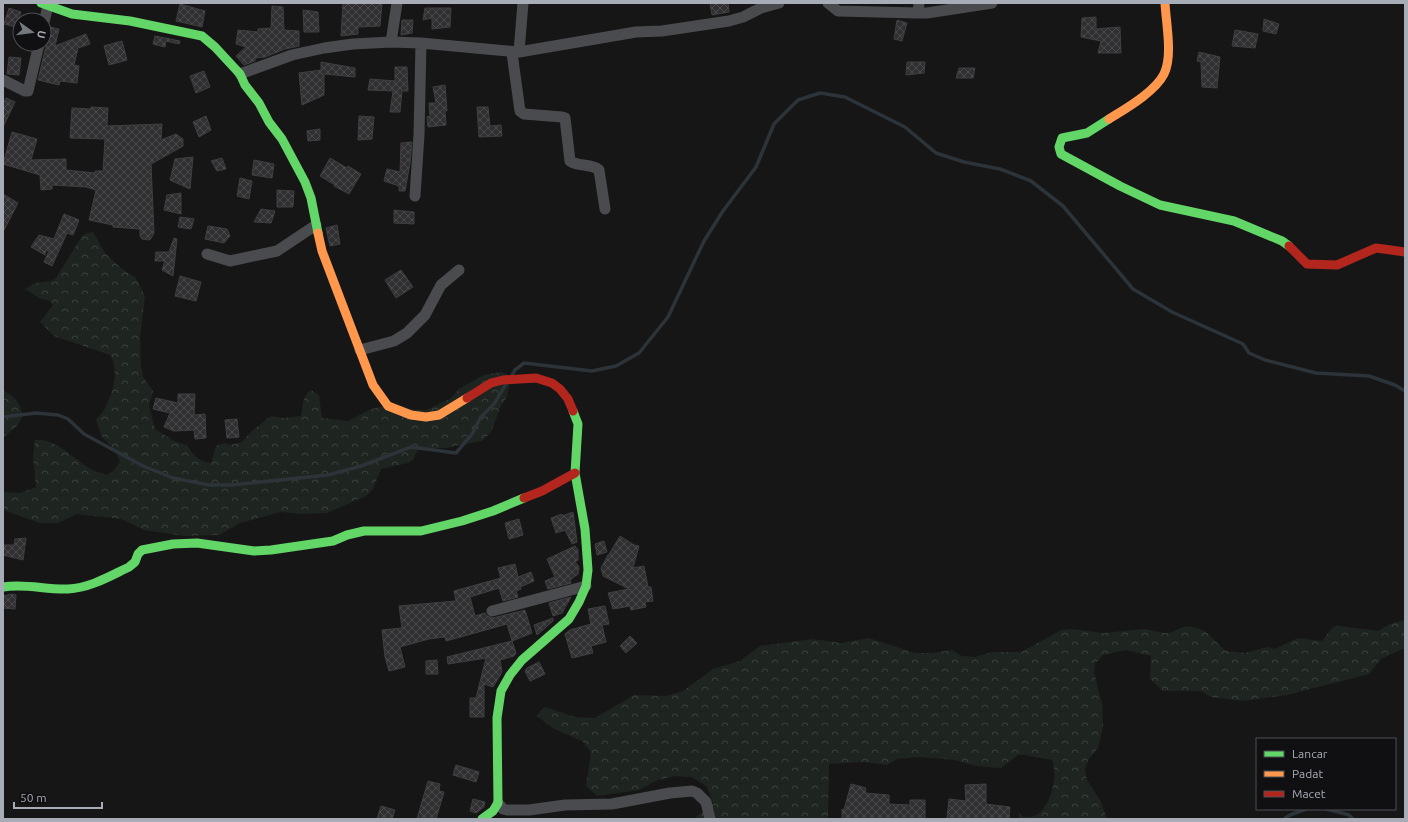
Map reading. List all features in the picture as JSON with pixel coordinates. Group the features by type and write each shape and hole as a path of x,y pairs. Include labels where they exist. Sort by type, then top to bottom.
{"street":[{"path":"391,42 397,3"},
{"path":"523,3 516,52 520,111 524,114 562,116 565,118 570,161 574,164 594,167 599,170 605,209"},
{"path":"240,74 292,55 346,45 391,42 420,43 516,52 636,32 662,31 729,21 743,17 761,8 779,3"},
{"path":"828,3 838,11 918,8 927,13 992,3"},
{"path":"1165,3 1167,58 1165,73 1161,79 1146,94 1087,133 1080,136 1066,136 1062,138 1059,151 1063,156 1160,205 1234,221 1282,242 1289,246 1306,264 1337,265 1376,248 1405,252"},
{"path":"44,4 72,14 130,21 202,36 215,47 240,74 245,85 259,103 269,122 282,139 305,182 311,198 322,251 373,385 388,406 411,415 426,417 439,415 491,384 503,380 536,378 552,383 560,389 568,399 578,424 575,473 586,536 588,570 586,586 569,619 522,660 510,675 501,690 497,718 498,803 493,811 482,819"},
{"path":"415,196 420,43"},
{"path":"3,80 25,92 28,91 37,52"},
{"path":"207,254 230,261 276,250 316,225"},
{"path":"360,350 394,341 407,333 425,314 441,286 459,270"},
{"path":"3,587 13,584 60,589 76,588 129,567 135,562 138,554 142,550 173,544 197,544 254,551 333,541 347,535 364,531 375,530 404,532 421,530 462,521 493,511 542,491 575,473"},
{"path":"492,611 586,586"},
{"path":"498,803 503,809 538,814 565,805 612,804 670,793 692,791 697,793 706,802 710,819"}],"green space":[{"path":"93,232 105,253 121,268 136,278 145,296 140,338 141,367 143,377 153,391 149,406 155,429 176,442 187,445 194,455 207,463 211,463 216,446 225,443 230,445 242,442 253,430 271,416 284,418 301,416 304,398 311,390 319,395 322,418 348,421 371,409 395,404 414,410 426,410 450,399 459,389 484,375 501,372 511,376 507,397 501,406 491,432 482,441 445,448 422,448 417,451 413,460 408,463 381,469 373,489 366,496 327,513 302,514 281,512 240,523 219,535 185,536 144,530 121,519 77,514 58,523 40,523 3,510 3,492 20,493 36,487 33,457 35,440 42,440 56,445 89,468 107,475 113,471 120,462 115,450 102,437 96,420 110,398 115,373 113,360 110,355 54,336 40,322 53,305 50,301 39,298 25,289 35,283 51,281 56,278 82,236"},
{"path":"3,390 16,400 23,416 17,426 3,438"},
{"path":"1405,620 1405,649 1381,659 1369,674 1287,695 1242,701 1211,697 1201,691 1163,691 1150,679 1151,656 1126,650 1103,655 1095,664 1094,672 1102,704 1103,727 1098,748 1088,760 1085,770 1087,780 1100,800 1106,819 1019,819 1019,812 1023,817 1029,817 1042,811 1053,787 1054,766 1052,760 1018,755 1001,768 976,766 955,760 920,757 897,759 887,765 864,762 829,764 828,819 688,819 695,818 713,803 707,787 703,784 692,777 676,776 658,780 639,790 597,796 586,786 591,752 582,741 554,729 537,716 545,707 575,717 595,718 634,695 666,696 683,691 713,669 740,661 760,646 813,639 841,643 869,638 915,653 932,653 952,650 962,656 975,657 992,652 1021,652 1061,630 1072,629 1103,633 1145,629 1169,633 1186,626 1197,628 1206,632 1226,651 1245,653 1268,647 1275,649 1298,638 1322,641 1333,627 1339,626 1378,631 1390,624"}],"building":[{"path":"343,3 382,3 380,26 358,27 358,34 341,36"},
{"path":"710,3 728,3 729,12 712,15"},
{"path":"180,4 205,11 202,27 176,21"},
{"path":"272,6 283,7 284,30 299,31 299,46 285,49 265,57 255,58 255,61 244,65 236,56 246,47 236,44 238,30 258,32 258,29 271,28"},
{"path":"9,8 21,12 12,12 12,26 4,24"},
{"path":"425,8 451,8 450,27 432,29 432,18 423,20"},
{"path":"303,10 318,12 319,32 304,32"},
{"path":"1096,17 1096,29 1120,27 1121,53 1098,53 1101,41 1081,37 1082,18"},
{"path":"1264,19 1279,24 1276,34 1263,31"},
{"path":"402,20 413,20 412,33 401,35"},
{"path":"897,20 907,23 902,41 894,39"},
{"path":"52,28 59,29 55,46 86,34 90,44 78,48 74,65 79,66 77,83 60,81 59,85 38,80 45,52 52,52"},
{"path":"1235,30 1258,34 1255,48 1232,46"},
{"path":"155,36 180,41 179,44 166,41 165,47 153,44"},
{"path":"122,41 127,60 109,65 104,46"},
{"path":"1199,52 1220,57 1217,88 1202,87 1201,62 1197,61"},
{"path":"9,57 21,58 19,75 7,74"},
{"path":"321,62 355,68 355,77 324,74 324,95 302,105 299,73 321,70"},
{"path":"907,62 925,62 924,73 906,75"},
{"path":"395,67 407,67 408,91 402,91 400,112 390,112 393,91 368,90 370,79 395,81"},
{"path":"959,68 975,68 973,78 956,78"},
{"path":"204,71 210,87 196,93 190,76"},
{"path":"445,85 447,111 445,111 446,125 428,127 427,117 430,116 429,103 436,103 433,87"},
{"path":"6,98 15,102 3,127 3,104"},
{"path":"91,107 108,108 107,126 162,124 161,140 176,134 183,139 183,146 151,164 154,233 150,240 142,239 140,236 140,229 113,227 113,225 89,220 96,190 86,187 52,185 52,189 41,190 40,175 3,164 12,132 37,139 31,160 66,159 66,170 95,173 95,171 103,171 105,139 70,138 72,108 91,109"},
{"path":"477,107 488,107 490,126 501,125 502,136 479,137"},
{"path":"206,116 211,130 199,137 193,122"},
{"path":"359,116 374,117 372,139 358,140"},
{"path":"320,129 320,140 308,141 307,131"},
{"path":"412,142 405,191 399,191 399,186 384,181 387,169 400,172 401,143"},
{"path":"193,157 190,189 170,180 175,159"},
{"path":"222,158 226,169 217,171 211,161"},
{"path":"330,158 361,174 349,194 320,176"},
{"path":"254,160 274,164 272,178 252,175"},
{"path":"240,178 252,181 249,199 237,196"},
{"path":"277,190 294,191 293,207 277,207"},
{"path":"181,193 181,214 164,210 167,195"},
{"path":"3,194 18,203 3,232"},
{"path":"261,209 275,211 271,223 254,222"},
{"path":"394,210 414,212 414,224 394,223"},
{"path":"64,214 79,220 73,235 67,233 52,266 44,262 49,251 46,250 45,255 31,247 39,235 54,239"},
{"path":"180,217 194,219 191,229 178,227"},
{"path":"337,225 340,244 330,246 326,228"},
{"path":"208,226 227,229 230,236 224,243 205,239"},
{"path":"174,238 177,239 173,276 162,270 165,261 155,261 156,252 169,252"},
{"path":"401,270 413,287 396,298 385,280"},
{"path":"180,276 201,282 196,301 175,296"},
{"path":"178,394 195,394 194,415 205,414 206,438 195,439 194,430 174,431 164,427 170,413 153,409 156,398 178,403"},
{"path":"237,419 239,437 227,438 225,420"},
{"path":"573,512 577,542 572,544 565,530 556,533 551,518"},
{"path":"519,519 523,535 509,539 505,523"},
{"path":"620,536 634,545 639,546 633,568 644,566 648,587 651,587 653,601 645,602 646,607 631,610 630,606 613,609 608,593 629,589 603,576 601,568"},
{"path":"26,538 23,560 3,555 3,545 14,545 15,539"},
{"path":"604,541 607,552 597,555 595,544"},
{"path":"575,546 578,550 578,560 575,562 579,567 578,574 570,580 571,583 548,589 545,581 555,577 547,559"},
{"path":"515,564 518,577 531,572 534,581 520,587 521,589 516,591 518,597 503,601 499,588 470,597 475,616 485,613 487,616 493,618 525,610 532,633 512,641 507,624 446,641 445,637 429,639 400,647 405,667 389,671 385,657 382,630 402,628 399,606 456,601 454,591 501,578 498,568"},
{"path":"12,594 16,595 15,609 3,608 3,596"},
{"path":"571,597 566,606 564,606 565,608 562,613 553,616 549,603"},
{"path":"605,606 609,624 602,625 606,642 591,646 593,653 572,658 565,634 570,630 591,624 588,609"},
{"path":"553,618 553,621 537,635 534,625"},
{"path":"630,636 637,643 626,653 620,646"},
{"path":"512,641 516,653 514,656 500,660 502,672 493,687 484,684 484,717 470,717 470,698 476,698 486,658 448,664 447,657"},
{"path":"437,660 438,674 426,674 426,661"},
{"path":"539,662 545,674 530,681 525,671 527,668"},
{"path":"456,765 479,772 476,782 453,775"},
{"path":"428,781 440,784 439,791 444,792 436,819 417,819"},
{"path":"851,784 866,788 865,793 889,795 889,804 910,805 910,800 925,800 925,819 842,819 842,809 844,810"},
{"path":"986,784 986,804 1010,807 1009,819 947,819 949,799 966,801 965,785"},
{"path":"473,799 485,802 484,807 476,813 470,811"},
{"path":"381,806 395,810 392,819 377,819"}],"waterway":[{"path":"512,375 515,370 524,363 592,371 616,366 639,353 668,317 704,241 723,211 756,167 774,124 798,100 820,93 845,97 905,127 936,153 964,162 1000,169 1031,181 1063,206 1133,289 1172,312 1243,344 1249,353 1265,360 1316,373 1369,376 1395,385 1405,391"},
{"path":"3,417 36,413 58,415 68,419 84,434 143,466 173,478 209,485 231,485 328,475 361,466 411,447 456,453 472,434 481,417 494,404 506,384"},
{"path":"1284,819 1303,810"},
{"path":"1331,810 1349,815 1353,819"}],"traffic: fast":[{"path":"41,3 72,14 130,21 202,36 215,47 240,74 245,85 259,103 269,122 282,139 305,182 311,198 318,233"},
{"path":"1109,119 1087,133 1062,138 1059,147 1061,154 1120,186 1160,205 1234,221 1282,241 1289,246"},
{"path":"482,819 493,811 498,803 497,718 501,691 510,675 522,660 569,619 586,586 588,570 585,529 575,473 578,424 573,411"},
{"path":"3,587 27,586 68,589 84,586 100,581 129,567 135,562 138,554 142,550 173,544 197,543 254,551 333,541 347,535 364,531 421,531 462,521 493,511 524,498"}],"traffic: slow":[{"path":"1109,119 1147,94 1160,81 1164,74 1167,67 1169,49 1165,3"},
{"path":"318,233 322,251 373,385 388,406 411,415 426,417 439,415 467,398"}],"traffic: jam":[{"path":"1289,246 1307,264 1337,265 1376,248 1405,252"},
{"path":"467,398 491,383 503,380 536,378 552,383 560,389 568,399 573,411"},
{"path":"524,498 542,491 575,473"}]}
